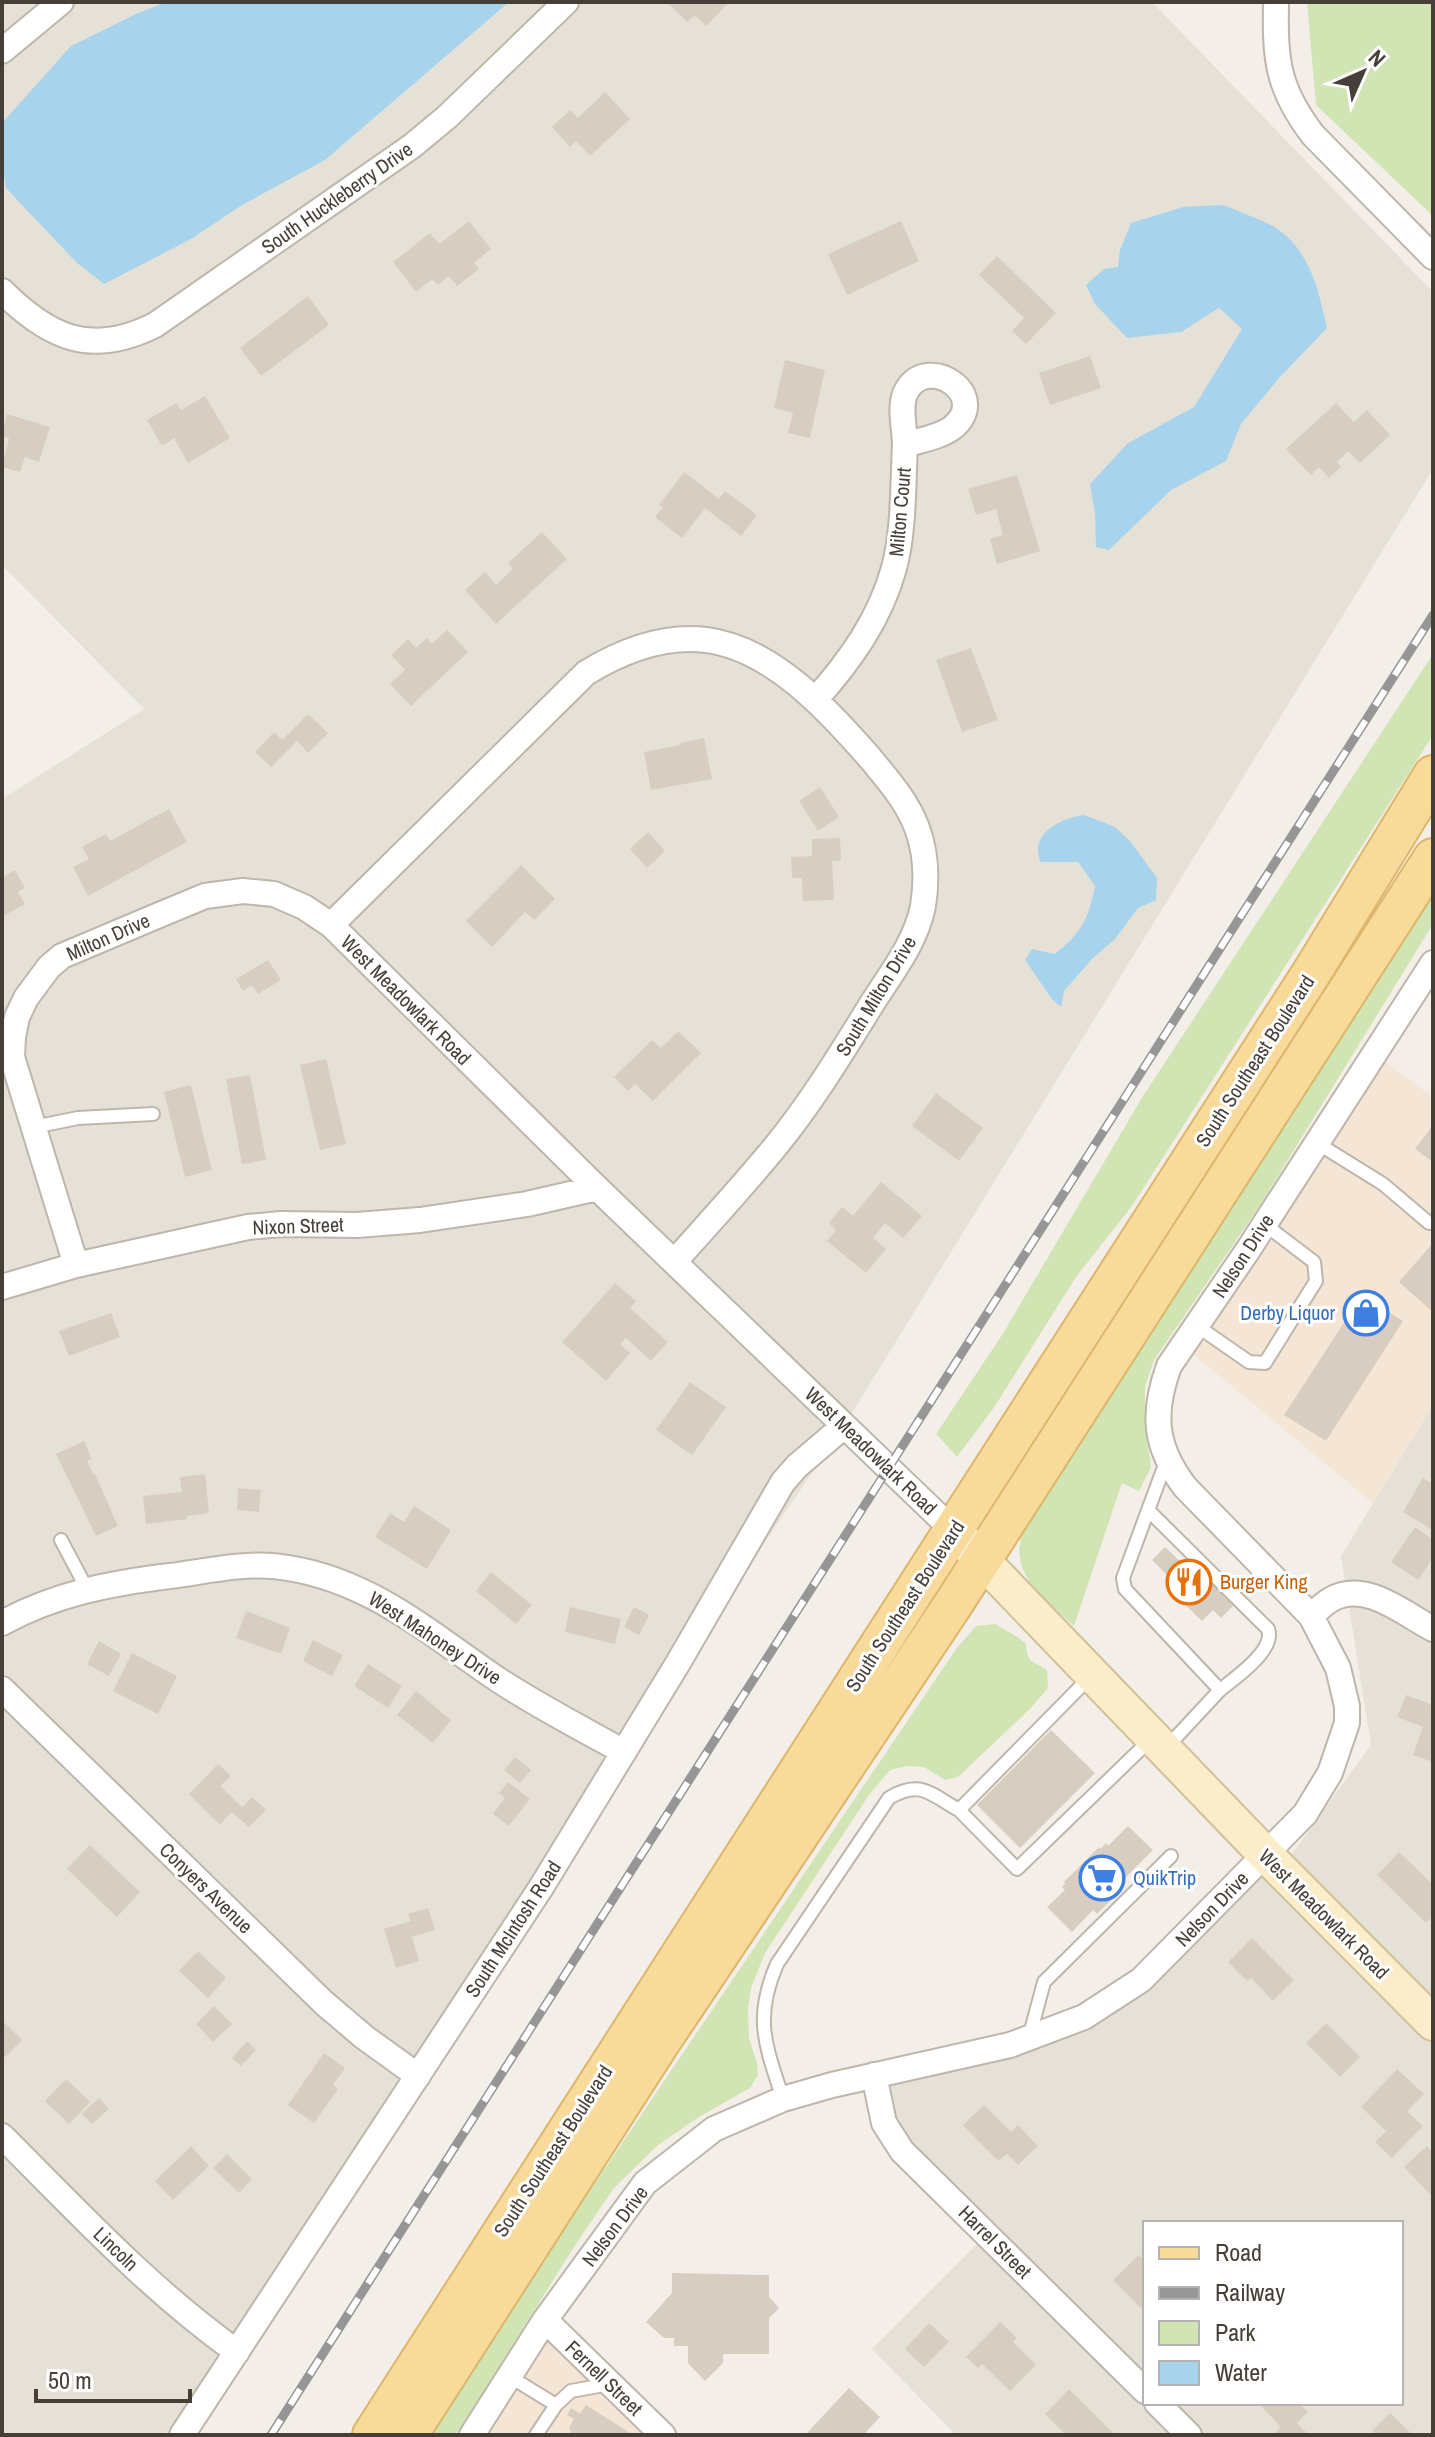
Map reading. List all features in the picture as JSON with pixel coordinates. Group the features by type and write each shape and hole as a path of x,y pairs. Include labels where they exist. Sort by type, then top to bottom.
{"main road":[{"name":"South Southeast Boulevard","path":"372,2435 1312,972 1433,775"},
{"name":"South Southeast Boulevard","path":"408,2435 660,2043 982,1560 1433,858"},
{"name":"West Meadowlark Road","path":"954,1531 1265,1854 1433,2023"}],"street":[{"path":"2,51 61,2"},
{"name":"South Huckleberry Drive","path":"2,291 41,325 77,339 112,340 155,325 412,146 447,117 566,2"},
{"path":"1276,2 1277,59 1287,95 1298,116 1433,257"},
{"name":"Milton Court","path":"815,700 842,670 865,636 883,601 895,566 905,445"},
{"name":"South Milton Drive","path":"331,925 579,680 611,658 675,639 723,643 758,659 791,680 849,733 904,801 917,827 925,869 923,904 917,926 909,947 826,1078 776,1146 675,1261"},
{"name":"Milton Drive","path":"76,1265 12,1057 17,1017 37,980 62,956 205,896 243,891 274,894 304,907 331,925"},
{"name":"West Meadowlark Road","path":"331,925 597,1188 954,1531"},
{"name":"Nelson Drive","path":"472,2435 545,2320 645,2183 714,2129 783,2099 979,2052 1029,2038 1084,2017 1141,1980 1305,1814 1319,1794 1338,1755 1347,1723 1347,1706 1338,1668 1311,1616 1185,1487 1167,1459 1157,1425 1161,1387 1169,1366 1433,963"},
{"name":"Nixon Street","path":"2,1287 76,1265 248,1227 357,1225 420,1220 527,1204 597,1188"},
{"name":"South McIntosh Road","path":"182,2435 542,1886 783,1482 844,1426"},
{"name":"West Mahoney Drive","path":"2,1623 47,1602 112,1583 261,1565 312,1573 336,1580 391,1605 541,1707 624,1752"},
{"path":"1311,1616 1333,1599 1356,1594 1384,1601 1433,1629"},
{"name":"Conyers Avenue","path":"2,1689 324,2003 418,2076"},
{"name":"Harrel Street","path":"874,2075 884,2123 902,2151 1143,2389"},
{"name":"Lincoln","path":"2,2136 159,2289 200,2326 237,2352"},
{"name":"Fernell Street","path":"545,2320 661,2434"},
{"path":"1159,2405 1189,2435"}],"lane":[{"path":"34,1127 78,1118 153,1114"},
{"path":"1317,1143 1383,1184 1429,1223"},
{"path":"1197,1326 1249,1362 1265,1363 1316,1281 1314,1262 1264,1224"},
{"path":"1167,1459 1123,1578 1125,1589 1220,1690"},
{"path":"783,2099 762,2029 768,1984 777,1964 889,1798 911,1787 959,1810 1017,1869 1267,1648 1271,1636 1268,1629 1148,1510"},
{"path":"61,1540 87,1589"},
{"path":"959,1810 1092,1675"},
{"path":"1029,2038 1044,1982 1171,1856"},
{"path":"509,2376 556,2405"},
{"path":"536,2435 556,2405 571,2391 610,2384"}],"shaded area":[{"path":"2,2 1152,2 1433,292 1433,469 844,1426 633,1736 252,2329 164,2435 2,2435 2,799 144,709 2,565"},
{"path":"1374,1054 1433,1097 1433,1405 1373,1503 1182,1345"},
{"path":"1433,1405 1433,2435 956,2435 872,2349 987,2234 902,2151 874,2075 1084,2017 1265,1854 1281,1869 1371,1745 1341,1556"},
{"path":"545,2320 663,2435 473,2435"}],"green space":[{"path":"1307,2 1433,2 1433,216 1316,105"},
{"path":"1433,654 1433,735 1132,1206 1076,1277 995,1406 957,1457 936,1434 1002,1335 1143,1096"},
{"path":"1433,893 1433,924 1259,1207 1154,1360 1145,1386 1145,1426 1151,1467 1139,1491 1122,1483 1074,1626 1041,1595 1024,1572 1020,1544 1024,1528"},
{"path":"995,1624 1026,1644 1029,1658 1047,1670 1048,1688 958,1777 945,1780 924,1767 907,1766 890,1770 869,1795 765,1953 751,1988 748,2010 749,2038 758,2075 750,2088 658,2145 614,2188 456,2435 431,2435 533,2275 956,1649 976,1626"}],"water":[{"path":"166,2 509,2 325,160 242,205 191,239 104,284 77,263 6,188 2,163 2,123 71,46"},
{"path":"1223,205 1269,224 1294,243 1310,269 1327,328 1241,424 1226,461 1171,490 1109,550 1096,547 1090,484 1128,443 1194,407 1242,329 1219,308 1181,332 1127,338 1095,304 1086,285 1104,269 1118,267 1120,250 1131,223 1183,207"},
{"path":"1084,815 1115,827 1130,841 1157,878 1156,900 1138,908 1115,939 1093,958 1064,991 1061,1007 1025,960 1032,949 1055,954 1078,932 1090,908 1095,886 1078,862 1041,862 1038,852 1043,836 1056,824"}],"building":[{"path":"667,2 729,2 706,26 695,15 687,22"},
{"path":"605,92 630,119 590,156 576,141 570,147 552,127 570,110 578,118"},
{"path":"469,221 491,249 474,263 479,269 457,286 449,276 438,285 432,279 416,292 393,262 430,233 439,244"},
{"path":"901,221 919,261 847,295 828,254"},
{"path":"997,256 1056,313 1026,344 1012,331 1024,318 979,275"},
{"path":"308,296 329,325 261,376 240,348"},
{"path":"1090,356 1101,388 1050,405 1039,373"},
{"path":"785,360 825,370 810,438 788,433 793,413 774,408"},
{"path":"205,396 230,438 188,463 174,438 162,446 147,420 176,403 181,410"},
{"path":"1336,403 1354,422 1367,410 1390,435 1360,463 1348,451 1337,462 1341,467 1329,478 1319,467 1311,475 1286,449"},
{"path":"7,414 50,427 39,462 25,457 20,472 2,467 9,438 2,436"},
{"path":"684,472 719,499 725,491 757,515 741,536 705,508 682,538 655,517 663,507 659,505"},
{"path":"1017,475 1040,551 997,564 990,539 1003,535 996,509 976,515 968,489"},
{"path":"542,532 567,559 496,624 465,590 485,572 496,585 513,569 508,563"},
{"path":"447,630 468,652 411,706 390,684 405,670 391,655 408,639 416,648 427,638 432,644"},
{"path":"971,648 998,720 962,732 936,660"},
{"path":"308,714 328,733 308,753 297,741 271,767 255,752 274,732 282,740"},
{"path":"704,738 712,779 651,790 644,752"},
{"path":"820,787 839,817 818,831 799,801"},
{"path":"169,809 187,842 88,896 73,867 89,859 82,847 106,834 110,841"},
{"path":"648,832 665,851 647,868 630,849"},
{"path":"840,838 841,861 832,861 834,900 803,901 802,878 792,878 791,857 812,856 812,839"},
{"path":"521,865 555,899 534,920 525,912 492,947 466,921"},
{"path":"15,870 25,888 18,892 25,904 2,917 2,878"},
{"path":"268,960 281,980 258,994 252,985 243,991 236,979"},
{"path":"678,1031 701,1053 653,1101 635,1084 628,1091 614,1077 652,1040 661,1048"},
{"path":"326,1059 346,1144 320,1150 300,1065"},
{"path":"250,1075 266,1160 242,1164 226,1079"},
{"path":"191,1085 212,1170 185,1177 164,1092"},
{"path":"936,1093 983,1128 959,1161 912,1126"},
{"path":"1433,1125 1433,1162 1415,1149"},
{"path":"881,1182 922,1216 903,1238 885,1223 873,1238 886,1249 866,1273 827,1241 836,1230 829,1223 842,1207 853,1216"},
{"path":"1433,1243 1433,1312 1399,1282"},
{"path":"615,1283 636,1301 630,1308 668,1342 651,1361 626,1338 620,1344 630,1353 606,1381 562,1342"},
{"path":"1362,1295 1403,1321 1326,1441 1284,1415"},
{"path":"111,1313 120,1337 69,1356 59,1331"},
{"path":"690,1382 726,1407 692,1455 656,1430"},
{"path":"84,1441 92,1459 87,1461 118,1526 96,1536 56,1454"},
{"path":"205,1474 209,1513 146,1524 143,1496 182,1492 180,1477"},
{"path":"1423,1478 1433,1484 1433,1530 1403,1512"},
{"path":"238,1488 261,1490 259,1512 237,1510"},
{"path":"414,1506 451,1530 427,1569 375,1537 390,1513 404,1522"},
{"path":"1415,1527 1433,1540 1433,1558 1418,1580 1391,1562"},
{"name":"Burger King","path":"1165,1547 1185,1566 1189,1561 1234,1605 1221,1618 1213,1610 1202,1621 1165,1585 1171,1579 1152,1560"},
{"path":"491,1572 532,1605 516,1624 476,1591"},
{"path":"570,1607 621,1619 615,1644 565,1632"},
{"path":"634,1607 649,1615 639,1635 624,1627"},
{"path":"246,1611 290,1628 281,1654 236,1638"},
{"path":"313,1640 343,1655 332,1676 303,1661"},
{"path":"99,1641 121,1654 109,1676 87,1664"},
{"path":"132,1653 177,1676 158,1714 113,1691"},
{"path":"368,1664 402,1686 388,1708 354,1686"},
{"path":"416,1691 451,1720 433,1743 397,1715"},
{"path":"1406,1695 1433,1705 1433,1762 1413,1755 1423,1727 1397,1717"},
{"path":"1051,1730 1095,1773 1020,1848 977,1805"},
{"path":"515,1757 531,1770 520,1783 504,1770"},
{"path":"218,1764 231,1776 220,1786 242,1807 252,1797 266,1810 249,1827 231,1812 220,1825 189,1794"},
{"path":"508,1782 530,1799 509,1826 493,1814 505,1798 499,1793"},
{"path":"1128,1826 1153,1850 1108,1895 1112,1899 1097,1914 1093,1910 1072,1932 1047,1907 1065,1890 1062,1887 1064,1882 1099,1847 1106,1843 1108,1846"},
{"path":"90,1845 140,1892 117,1917 67,1869"},
{"path":"1399,1852 1433,1885 1433,1916 1426,1923 1377,1875"},
{"path":"428,1908 435,1930 412,1937 419,1961 396,1968 384,1929 411,1921 408,1914"},
{"path":"1252,1938 1294,1980 1273,2001 1251,1978 1247,1981 1228,1962"},
{"path":"198,1951 226,1978 208,1998 179,1971"},
{"path":"214,2006 232,2024 213,2042 196,2024"},
{"path":"2,2020 22,2040 5,2057 2,2054"},
{"path":"1326,2023 1360,2057 1340,2077 1306,2043"},
{"path":"247,2041 256,2050 241,2066 232,2058"},
{"path":"324,2053 345,2068 333,2085 338,2089 314,2123 288,2105"},
{"path":"1397,2069 1424,2094 1407,2111 1423,2126 1392,2158 1375,2142 1386,2131 1361,2107"},
{"path":"66,2079 90,2102 69,2124 45,2101"},
{"path":"99,2098 109,2109 92,2124 82,2114"},
{"path":"984,2105 1011,2132 1018,2125 1038,2146 1018,2165 1007,2154 998,2161 963,2125"},
{"path":"191,2146 209,2166 173,2200 155,2181"},
{"path":"1427,2146 1433,2152 1433,2197 1404,2167"},
{"path":"227,2154 252,2179 239,2193 213,2168"},
{"path":"1139,2255 1143,2259 1143,2310 1113,2280"},
{"path":"672,2273 769,2275 769,2297 779,2308 769,2318 769,2354 723,2354 723,2363 705,2381 688,2363 688,2346 674,2346 674,2338 664,2338 646,2322 672,2293"},
{"path":"1000,2322 1017,2338 1013,2342 1036,2365 1010,2391 982,2364 978,2368 966,2357"},
{"path":"929,2323 949,2342 924,2367 905,2349"},
{"path":"849,2388 880,2417 863,2435 805,2435"},
{"path":"1069,2389 1115,2435 1066,2435 1045,2414"},
{"path":"586,2405 629,2435 568,2435 574,2419 567,2415 571,2408 580,2414"},
{"path":"1301,2405 1308,2412 1297,2423 1309,2435 1273,2435 1281,2427 1261,2406"},
{"path":"1390,2413 1413,2435 1376,2435 1372,2431"}],"railway":[{"path":"271,2435 1433,615"}],"place":[{"name":"Derby Liquor","path":"1366,1313"},
{"name":"Burger King","path":"1189,1582"},
{"name":"QuikTrip","path":"1102,1878"}]}
